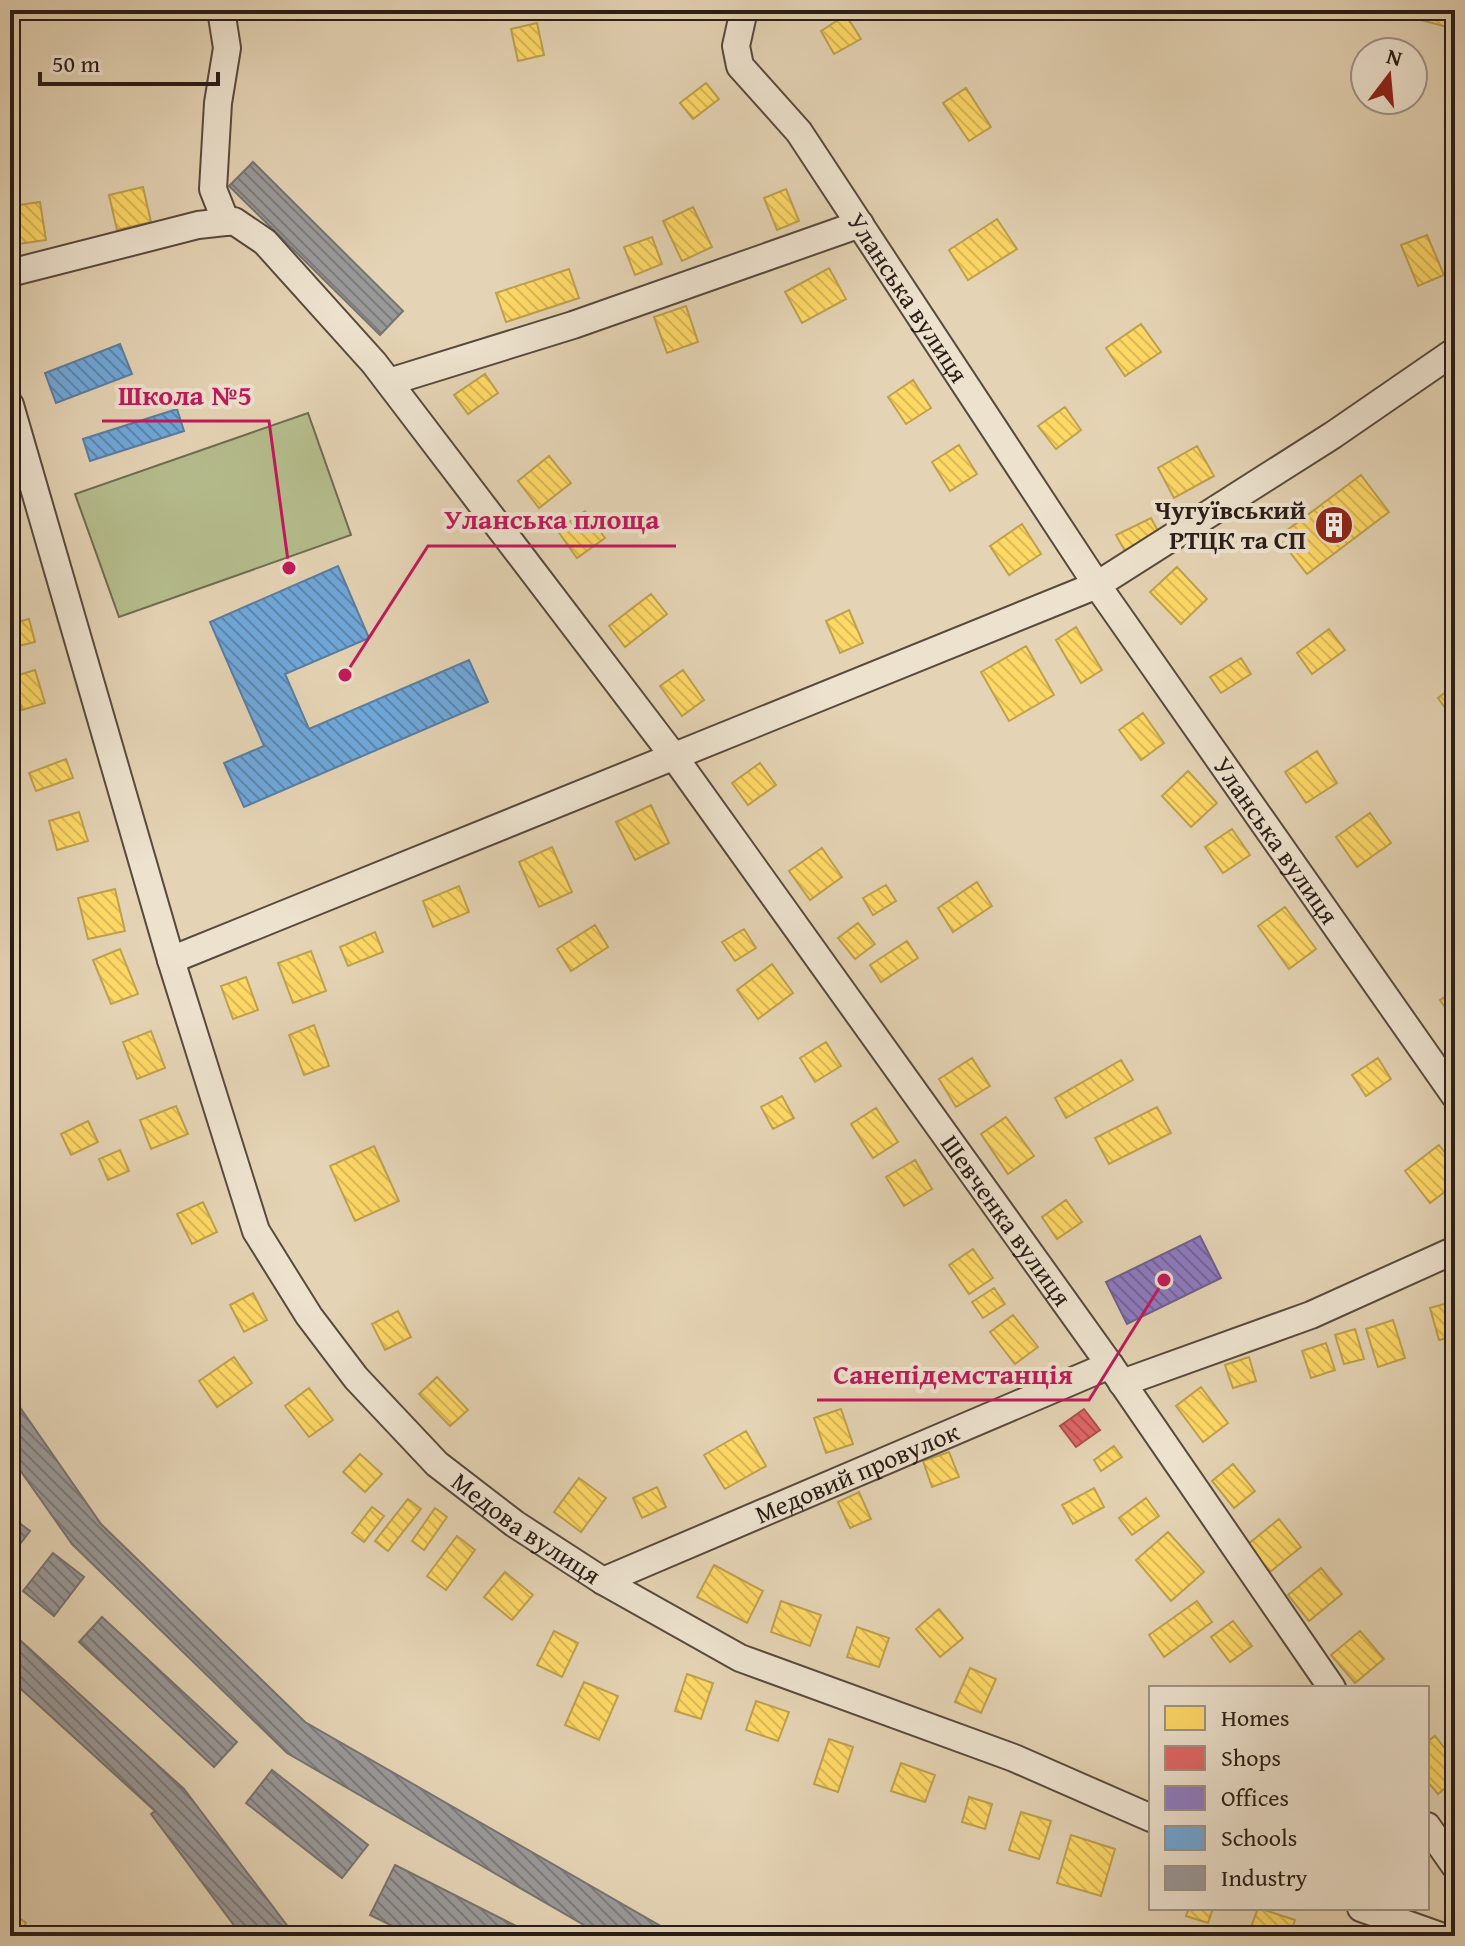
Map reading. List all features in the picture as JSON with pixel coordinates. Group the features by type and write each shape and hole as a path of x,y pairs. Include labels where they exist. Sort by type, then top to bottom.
{"street":[{"path":"10,273 198,225 226,222 213,189 218,103 227,48 221,10"},
{"name":"Уланська вулиця","path":"744,10 736,46 740,66 799,132 1097,585 1455,1096"},
{"name":"Шевченка вулиця","path":"226,222 234,221 265,242 389,382 675,758 1116,1374 1331,1686"},
{"path":"389,382 587,320 860,224"},
{"path":"171,960 1097,585 1333,435 1455,351"},
{"name":"Медова вулиця","path":"10,405 171,960 256,1231 309,1316 356,1378 437,1464 515,1524 603,1581 740,1658 1014,1758 1149,1817"},
{"name":"Медовий провулок","path":"603,1581 1116,1374 1311,1315 1455,1250"},
{"path":"1429,1829 1455,1866"},
{"path":"1367,1910 1440,1936"}],"green space":[{"path":"308,413 351,535 119,617 75,494"}],"building: Homes":[{"path":"1455,10 1455,29 1390,12"},
{"path":"846,15 861,39 834,54 821,31"},
{"path":"537,23 544,55 518,61 511,29"},
{"path":"706,83 719,99 693,119 680,103"},
{"path":"966,88 991,127 969,141 943,103"},
{"path":"143,187 151,222 117,230 109,195"},
{"path":"786,189 799,221 777,230 764,198"},
{"path":"40,202 46,240 18,244 12,206"},
{"path":"693,207 712,247 682,261 663,221"},
{"path":"997,219 1017,249 968,280 949,250"},
{"path":"1427,235 1444,275 1418,286 1401,245"},
{"path":"652,237 662,264 635,275 624,247"},
{"path":"829,268 846,299 802,323 785,292"},
{"path":"569,269 579,298 506,322 496,293"},
{"path":"686,306 698,342 667,353 654,317"},
{"path":"1141,324 1161,352 1125,376 1106,348"},
{"path":"485,374 498,393 468,414 454,395"},
{"path":"913,380 931,408 906,424 888,397"},
{"path":"1065,407 1081,430 1056,449 1038,426"},
{"path":"959,445 977,474 950,491 932,462"},
{"path":"1197,446 1214,476 1174,498 1158,468"},
{"path":"549,456 571,483 539,508 518,481"},
{"name":"Чугуївський РТЦК та СП","path":"1361,475 1389,512 1307,574 1278,537"},
{"path":"585,511 605,538 577,558 557,530"},
{"path":"1151,518 1160,535 1126,553 1116,535"},
{"path":"1022,524 1041,554 1009,575 990,546"},
{"path":"1177,567 1207,599 1181,624 1150,592"},
{"path":"651,594 667,614 625,647 609,626"},
{"path":"849,610 863,643 840,653 826,621"},
{"path":"29,619 35,642 10,648 10,624"},
{"path":"1076,627 1102,670 1081,683 1056,640"},
{"path":"1329,629 1345,650 1312,674 1297,653"},
{"path":"1026,646 1054,695 1009,721 981,672"},
{"path":"1241,658 1251,674 1221,693 1210,677"},
{"path":"35,670 45,703 22,710 12,677"},
{"path":"683,670 704,700 682,716 660,686"},
{"path":"1455,685 1455,722 1438,698"},
{"path":"1143,713 1164,743 1141,760 1119,730"},
{"path":"1317,751 1337,783 1306,803 1285,772"},
{"path":"66,759 73,778 36,791 29,773"},
{"path":"760,763 776,785 748,805 732,783"},
{"path":"1188,771 1217,803 1191,827 1162,796"},
{"path":"651,805 669,843 635,860 616,822"},
{"path":"79,812 88,841 57,850 49,821"},
{"path":"1370,813 1391,843 1357,867 1336,837"},
{"path":"1232,829 1250,855 1223,873 1205,847"},
{"path":"552,847 572,892 539,907 519,862"},
{"path":"822,848 842,877 810,900 789,871"},
{"path":"977,882 992,906 953,932 938,908"},
{"path":"886,885 896,901 873,915 863,898"},
{"path":"459,886 469,912 433,927 423,901"},
{"path":"115,889 125,931 88,939 78,898"},
{"path":"1285,907 1316,949 1289,969 1258,926"},
{"path":"858,923 875,944 855,959 838,938"},
{"path":"595,925 608,947 571,971 557,949"},
{"path":"744,929 756,948 735,961 722,942"},
{"path":"375,932 383,952 348,966 340,947"},
{"path":"907,941 918,958 881,982 870,965"},
{"path":"120,949 138,994 111,1004 93,960"},
{"path":"311,951 326,991 293,1003 278,963"},
{"path":"772,964 793,993 758,1019 737,990"},
{"path":"246,977 258,1010 233,1019 221,986"},
{"path":"1455,990 1455,1021 1440,1000"},
{"path":"314,1025 329,1066 304,1075 289,1035"},
{"path":"151,1031 165,1068 137,1079 123,1042"},
{"path":"826,1042 841,1066 815,1082 800,1058"},
{"path":"972,1058 990,1086 956,1107 939,1079"},
{"path":"1378,1058 1391,1079 1366,1096 1352,1075"},
{"path":"1121,1060 1133,1080 1066,1118 1055,1098"},
{"path":"782,1096 794,1118 773,1129 761,1107"},
{"path":"176,1106 188,1134 151,1149 140,1120"},
{"path":"1157,1107 1171,1133 1109,1164 1095,1138"},
{"path":"876,1108 898,1142 873,1158 851,1124"},
{"path":"1006,1117 1034,1156 1008,1174 981,1134"},
{"path":"88,1121 98,1142 71,1155 61,1134"},
{"path":"1439,1145 1455,1166 1455,1184 1430,1203 1405,1171"},
{"path":"374,1146 399,1201 355,1221 330,1166"},
{"path":"120,1150 129,1171 108,1180 99,1159"},
{"path":"915,1160 932,1189 904,1206 886,1177"},
{"path":"1066,1200 1082,1222 1057,1239 1042,1217"},
{"path":"203,1202 217,1232 192,1244 177,1214"},
{"path":"973,1249 993,1278 969,1294 949,1265"},
{"path":"994,1288 1005,1304 983,1318 972,1302"},
{"path":"253,1293 267,1320 244,1332 230,1305"},
{"path":"1455,1301 1455,1336 1439,1340 1430,1308"},
{"path":"398,1311 411,1337 385,1350 372,1324"},
{"path":"1013,1315 1038,1347 1015,1364 990,1332"},
{"path":"1393,1320 1405,1358 1378,1367 1366,1329"},
{"path":"1355,1329 1364,1359 1344,1364 1335,1335"},
{"path":"1326,1343 1335,1370 1311,1378 1302,1351"},
{"path":"234,1357 252,1383 217,1407 199,1381"},
{"path":"1249,1357 1256,1381 1233,1388 1225,1365"},
{"path":"437,1377 468,1410 450,1426 419,1394"},
{"path":"1201,1387 1228,1423 1203,1442 1176,1406"},
{"path":"309,1388 333,1420 309,1437 285,1406"},
{"path":"841,1409 853,1444 826,1453 814,1418"},
{"path":"746,1431 766,1466 725,1489 704,1455"},
{"path":"1114,1446 1122,1457 1101,1471 1094,1460"},
{"path":"949,1452 959,1477 932,1487 923,1461"},
{"path":"360,1454 382,1474 365,1492 343,1472"},
{"path":"1233,1464 1255,1491 1234,1508 1212,1481"},
{"path":"579,1478 606,1498 581,1532 554,1512"},
{"path":"657,1487 666,1507 642,1518 633,1498"},
{"path":"1094,1488 1104,1507 1073,1524 1062,1505"},
{"path":"859,1492 871,1519 850,1528 838,1502"},
{"path":"1146,1498 1159,1516 1132,1535 1119,1518"},
{"path":"408,1499 421,1509 388,1551 375,1541"},
{"path":"372,1507 384,1516 364,1542 352,1533"},
{"path":"435,1508 447,1517 424,1550 412,1541"},
{"path":"1279,1519 1301,1547 1270,1572 1247,1545"},
{"path":"1168,1532 1204,1572 1171,1601 1136,1560"},
{"path":"457,1536 475,1550 446,1590 427,1576"},
{"path":"714,1565 763,1591 747,1623 697,1597"},
{"path":"1321,1568 1342,1594 1309,1621 1288,1595"},
{"path":"505,1572 533,1595 512,1620 484,1597"},
{"path":"781,1601 821,1615 810,1646 771,1632"},
{"path":"1197,1601 1212,1622 1164,1657 1149,1635"},
{"path":"939,1609 963,1638 940,1657 916,1629"},
{"path":"1233,1621 1252,1646 1230,1662 1211,1637"},
{"path":"857,1627 889,1638 879,1667 847,1657"},
{"path":"554,1631 578,1643 562,1677 537,1665"},
{"path":"1360,1631 1384,1659 1355,1683 1331,1655"},
{"path":"970,1668 996,1679 981,1713 955,1702"},
{"path":"687,1674 713,1683 701,1719 675,1711"},
{"path":"584,1682 618,1696 599,1740 565,1725"},
{"path":"756,1701 789,1712 778,1741 746,1730"},
{"path":"1435,1736 1455,1761 1455,1780 1438,1794 1429,1783 1429,1740"},
{"path":"829,1739 853,1747 838,1792 814,1784"},
{"path":"901,1763 935,1775 925,1802 891,1791"},
{"path":"969,1797 992,1804 985,1829 962,1822"},
{"path":"1021,1812 1051,1821 1039,1859 1009,1850"},
{"path":"1071,1835 1115,1849 1101,1896 1057,1883"},
{"path":"1188,1910 1212,1910 1208,1923 1186,1916"},
{"path":"1257,1910 1295,1920 1289,1936 1266,1936 1250,1930"},
{"path":"10,1911 26,1923 16,1936 10,1936"}],"building: Shops":[{"path":"1084,1409 1100,1430 1076,1447 1060,1426"}],"building: Offices":[{"path":"1200,1236 1221,1278 1127,1324 1106,1282"}],"building: Schools":[{"path":"120,344 132,374 56,403 45,373"},
{"path":"177,409 184,431 90,461 83,439"},
{"path":"338,566 369,638 285,674 309,729 469,660 488,702 244,807 224,763 264,746 210,622"}],"building: Industry":[{"path":"253,162 403,311 380,335 229,186"},
{"path":"10,1393 101,1524 305,1722 678,1936 603,1936 287,1753 72,1544 10,1456"},
{"path":"10,1516 30,1531 10,1557"},
{"path":"53,1553 84,1577 54,1616 23,1591"},
{"path":"102,1617 237,1742 214,1767 79,1642"},
{"path":"10,1631 184,1789 295,1936 242,1936 151,1814 155,1811 10,1679"},
{"path":"272,1770 368,1845 342,1878 246,1803"},
{"path":"395,1865 536,1936 413,1936 370,1915"},
{"path":"340,1926 359,1936 336,1936"}],"place":[{"name":"Чугуївський РТЦК та СП","path":"1334,525"},
{"name":"Школа №5","path":"289,568"},
{"name":"Уланська площа","path":"345,675"},
{"name":"Санепідемстанція","path":"1164,1280"}]}
